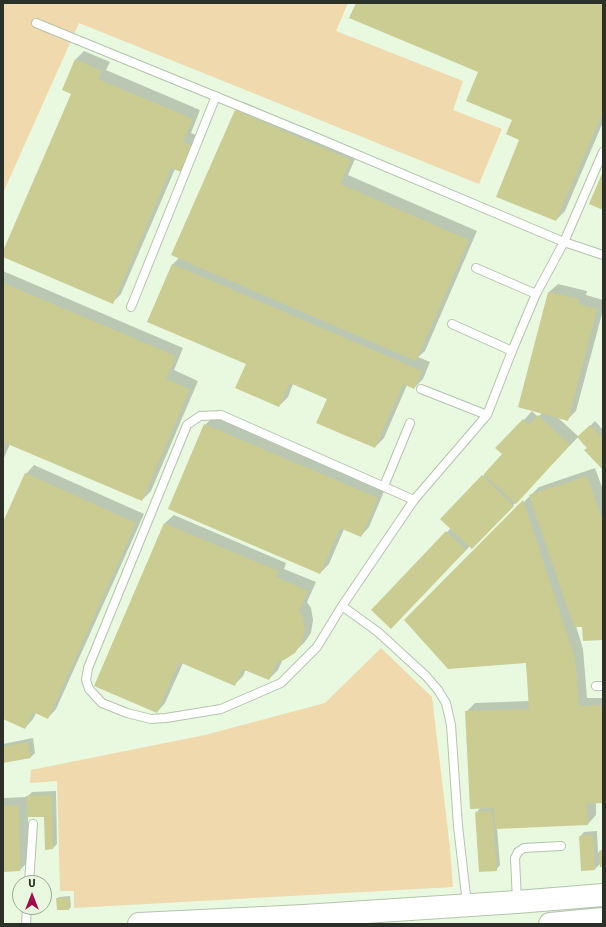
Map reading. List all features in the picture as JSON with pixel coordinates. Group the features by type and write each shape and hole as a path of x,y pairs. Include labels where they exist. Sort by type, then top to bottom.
{"highway":[{"path":"139,924 304,916 603,895"},
{"path":"550,924 603,919"}],"lane":[{"path":"36,23 315,137 564,242 603,256"},
{"path":"131,307 216,96"},
{"path":"414,500 221,416 200,416 187,425 88,668 86,680 89,689 102,703 127,713 151,719 221,709 281,683 317,647 342,606 414,500 487,415 536,294 564,242 603,152"},
{"path":"476,268 536,294"},
{"path":"452,324 512,351"},
{"path":"421,389 487,415"},
{"path":"384,486 410,423"},
{"path":"342,606 378,632 426,676 438,690 446,703 451,725 458,826 468,905"},
{"path":"30,875 33,824"},
{"path":"517,902 515,858 518,852 524,848 561,846"}],"shaded area":[{"path":"3,3 348,3 336,31 463,81 453,110 502,129 479,184 79,23 3,193"},
{"path":"381,648 432,697 450,848 453,887 74,908 74,891 60,891 57,781 30,783 31,770 205,735 325,703"}],"building":[{"path":"356,3 603,3 603,112 556,221 496,197 519,140 506,134 512,120 466,101 478,72 349,18"},
{"path":"75,59 102,71 98,79 193,119 183,142 192,146 181,172 171,168 113,304 3,257 3,251 71,94 62,90"},
{"path":"235,110 351,160 340,184 469,240 416,361 171,255"},
{"path":"603,171 603,210 589,204"},
{"path":"172,264 422,371 414,389 403,384 375,448 316,423 327,399 290,383 279,407 235,388 246,364 147,322"},
{"path":"3,283 176,356 166,379 190,389 142,501 3,442"},
{"path":"548,292 579,299 578,304 597,309 568,421 518,407"},
{"path":"538,415 570,445 516,504 484,474 502,454 495,448 523,419 529,425"},
{"path":"204,424 378,498 361,537 340,528 320,574 168,509"},
{"path":"590,425 601,436 603,433 603,470 584,450 587,448 577,437"},
{"path":"25,473 136,523 48,719 33,712 25,729 3,719 3,522"},
{"path":"482,475 514,506 472,549 440,519"},
{"path":"587,476 603,522 603,640 583,641 582,627 574,627 529,495"},
{"path":"523,500 575,658 579,706 603,705 603,803 587,804 588,825 495,829 494,808 470,809 465,711 529,709 526,663 448,669 404,620"},
{"path":"164,523 278,571 276,577 308,591 299,611 303,617 305,629 302,642 295,653 284,660 278,661 269,680 242,669 235,686 179,662 157,713 94,686"},
{"path":"446,531 466,550 391,629 371,610"},
{"path":"28,742 31,758 3,763 3,747"},
{"path":"52,795 53,849 45,850 44,817 27,817 26,796"},
{"path":"19,805 20,871 3,872 3,806"},
{"path":"492,811 497,871 479,872 475,812"},
{"path":"593,835 595,870 581,871 579,836"},
{"path":"603,850 603,867 600,867 599,851"},
{"path":"56,898 69,898 69,910 57,910"}]}
